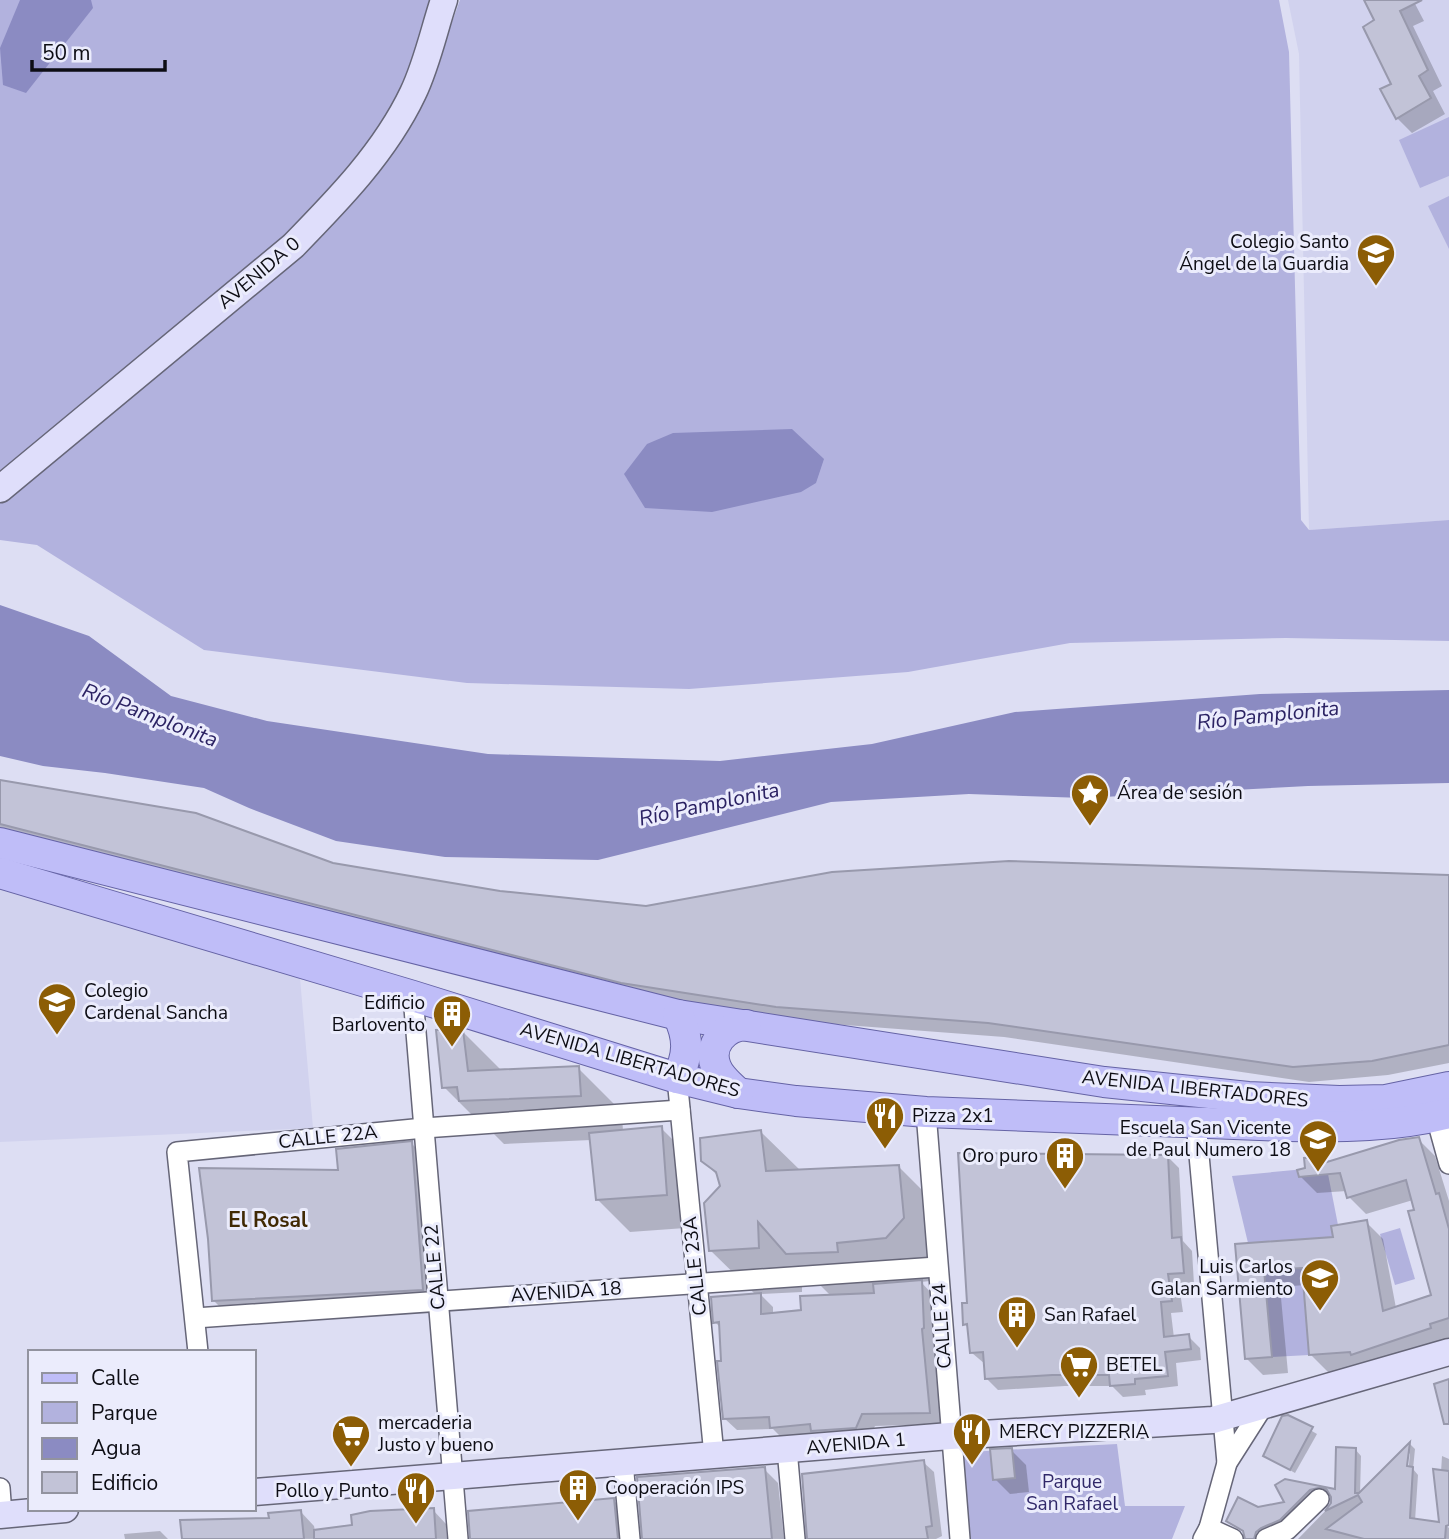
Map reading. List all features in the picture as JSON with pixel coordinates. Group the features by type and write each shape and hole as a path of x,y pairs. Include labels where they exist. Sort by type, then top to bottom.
{"main road":[{"name":"AVENIDA LIBERTADORES","path":"0,843 678,1015 1104,1082 1248,1097 1386,1100 1449,1087"},
{"name":"AVENIDA LIBERTADORES","path":"0,873 677,1078 738,1093 796,1101 926,1112 1344,1127 1395,1124 1442,1115"},
{"path":"677,1078 685,1063 688,1046 678,1015"},
{"path":"738,1093 715,1066 714,1048 723,1034 730,1029 746,1025"}],"street":[{"name":"AVENIDA 0","path":"0,489 293,246 335,203 378,151 413,92 444,0"},
{"name":"CALLE 22","path":"412,996 458,1539"},
{"name":"CALLE 23A","path":"677,1078 714,1455"},
{"name":"CALLE 22A","path":"198,1350 177,1152 424,1128 680,1110"},
{"name":"CALLE 24","path":"926,1112 960,1539"},
{"path":"1442,1115 1449,1164"},
{"path":"1196,1122 1227,1463"},
{"name":"AVENIDA 18","path":"195,1318 937,1267"},
{"name":"AVENIDA 1","path":"256,1492 950,1436 1222,1418 1449,1352"},
{"path":"1233,1539 1206,1533 1227,1463 1264,1405"},
{"path":"787,1449 795,1539"},
{"path":"623,1462 630,1539"},
{"path":"0,1488 1,1515 44,1511"},
{"path":"1266,1539 1287,1530 1320,1499"}],"shaded area":[{"name":"Colegio Santo Ángel de la Guardia","path":"1288,0 1449,0 1449,520 1309,530 1299,54"},
{"path":"0,889 300,978 313,1128 0,1142"}],"green space":[{"path":"0,0 433,0 405,89 371,144 285,238 0,472"},
{"path":"460,0 1279,0 1289,52 1301,520 1309,530 1449,520 1449,641 1286,638 1070,643 908,672 689,689 467,683 204,650 37,545 0,540 0,497 311,242 436,66"},
{"path":"1449,117 1449,176 1420,188 1399,140"},
{"path":"1449,196 1449,249 1428,206"},
{"path":"1305,1169 1306,1176 1328,1174 1338,1225 1331,1226 1333,1237 1248,1243 1232,1176"},
{"path":"1400,1228 1415,1279 1395,1285 1380,1234"},
{"path":"1302,1268 1309,1355 1272,1357 1264,1270"},
{"name":"Parque San Rafael","path":"1117,1444 1125,1506 1185,1506 1172,1539 962,1539 950,1453"}],"water":[{"path":"20,0 91,0 93,8 26,93 3,85 0,48"},
{"path":"792,429 824,459 816,483 801,492 712,512 645,508 624,474 647,444 673,433"},
{"name":"Río Pamplonita","path":"0,605 89,636 171,696 267,721 488,754 720,761 872,744 1015,712 1260,694 1449,690 1449,783 1308,786 1084,798 969,794 831,802 598,860 445,857 336,841 204,788 43,766 0,756"}],"building":[{"path":"1364,0 1422,0 1400,11 1428,70 1419,76 1431,98 1396,119 1380,89 1391,84 1363,27 1374,20"},
{"path":"0,780 196,813 333,863 500,891 646,906 832,872 1009,861 1449,875 1449,1045 1372,1061 1293,1067 988,1023 776,1007 621,983 0,824"},
{"name":"Edificio Barlovento","path":"436,1030 463,1030 468,1071 579,1066 581,1096 459,1101 457,1087 442,1088"},
{"path":"662,1126 667,1195 596,1200 589,1133"},
{"path":"761,1130 766,1171 899,1165 904,1218 886,1238 837,1243 838,1252 786,1254 758,1222 759,1248 709,1251 704,1203 720,1186 716,1172 701,1161 700,1138"},
{"path":"1419,1137 1449,1229 1449,1318 1430,1324 1431,1328 1351,1355 1350,1352 1309,1355 1302,1268 1264,1270 1272,1357 1245,1359 1235,1244 1333,1237 1331,1226 1367,1220 1383,1311 1431,1295 1408,1211 1414,1210 1406,1180 1347,1198 1340,1173 1299,1177 1297,1170 1305,1168 1304,1158 1326,1156 1327,1162 1399,1140"},
{"path":"412,1141 423,1290 212,1301 199,1168 338,1170 336,1149"},
{"path":"958,1153 1168,1155 1172,1238 1181,1237 1184,1273 1168,1274 1172,1301 1161,1302 1164,1337 1189,1334 1191,1349 1165,1352 1168,1376 1135,1379 1135,1384 1110,1386 1109,1375 985,1379 983,1352 970,1353 967,1324 963,1325 962,1303 967,1303"},
{"path":"922,1280 922,1329 930,1413 862,1414 856,1428 811,1431 810,1424 770,1428 769,1417 723,1419 717,1361 721,1361 719,1322 713,1323 711,1297 761,1293 761,1314 801,1310 800,1296 874,1293 873,1284"},
{"path":"1449,1379 1449,1424 1444,1424 1434,1384"},
{"path":"1288,1415 1313,1427 1290,1470 1263,1456 1282,1416"},
{"path":"1410,1442 1407,1466 1413,1467 1410,1518 1439,1522 1433,1469 1449,1471 1449,1525 1446,1526 1445,1539 1364,1539 1326,1529 1362,1502 1358,1495 1325,1511 1331,1503 1331,1497 1322,1487 1310,1490 1280,1520 1256,1532 1254,1539 1245,1539 1243,1531 1226,1521 1238,1497 1258,1507 1284,1502 1275,1485 1285,1479 1335,1489 1336,1447 1356,1448 1355,1493 1359,1493"},
{"path":"1012,1448 1015,1478 993,1480 990,1449"},
{"path":"924,1460 932,1526 926,1527 928,1539 807,1539 802,1474"},
{"path":"765,1467 772,1539 642,1539 637,1477"},
{"path":"614,1498 618,1539 470,1539 468,1511"},
{"path":"434,1508 436,1539 314,1539 314,1530 352,1525 351,1515 370,1511"},
{"path":"301,1510 304,1539 182,1539 180,1520 269,1518 268,1513"}],"place":[{"name":"Colegio Santo Ángel de la Guardia","path":"1376,287"},
{"name":"Área de sesión","path":"1090,827"},
{"name":"Colegio Cardenal Sancha","path":"57,1036"},
{"name":"Edificio Barlovento","path":"452,1048"},
{"name":"Pizza 2x1","path":"885,1150"},
{"name":"Escuela San Vicente de Paul Numero 18","path":"1318,1173"},
{"name":"Oro puro","path":"1065,1190"},
{"name":"Luis Carlos Galan Sarmiento","path":"1320,1312"},
{"name":"San Rafael","path":"1017,1349"},
{"name":"BETEL","path":"1079,1399"},
{"name":"MERCY PIZZERIA","path":"972,1466"},
{"name":"mercaderia Justo y bueno","path":"351,1468"},
{"name":"Cooperación IPS","path":"578,1522"},
{"name":"Pollo y Punto","path":"416,1525"}],"district":[{"name":"El Rosal","path":"268,1220"}]}
